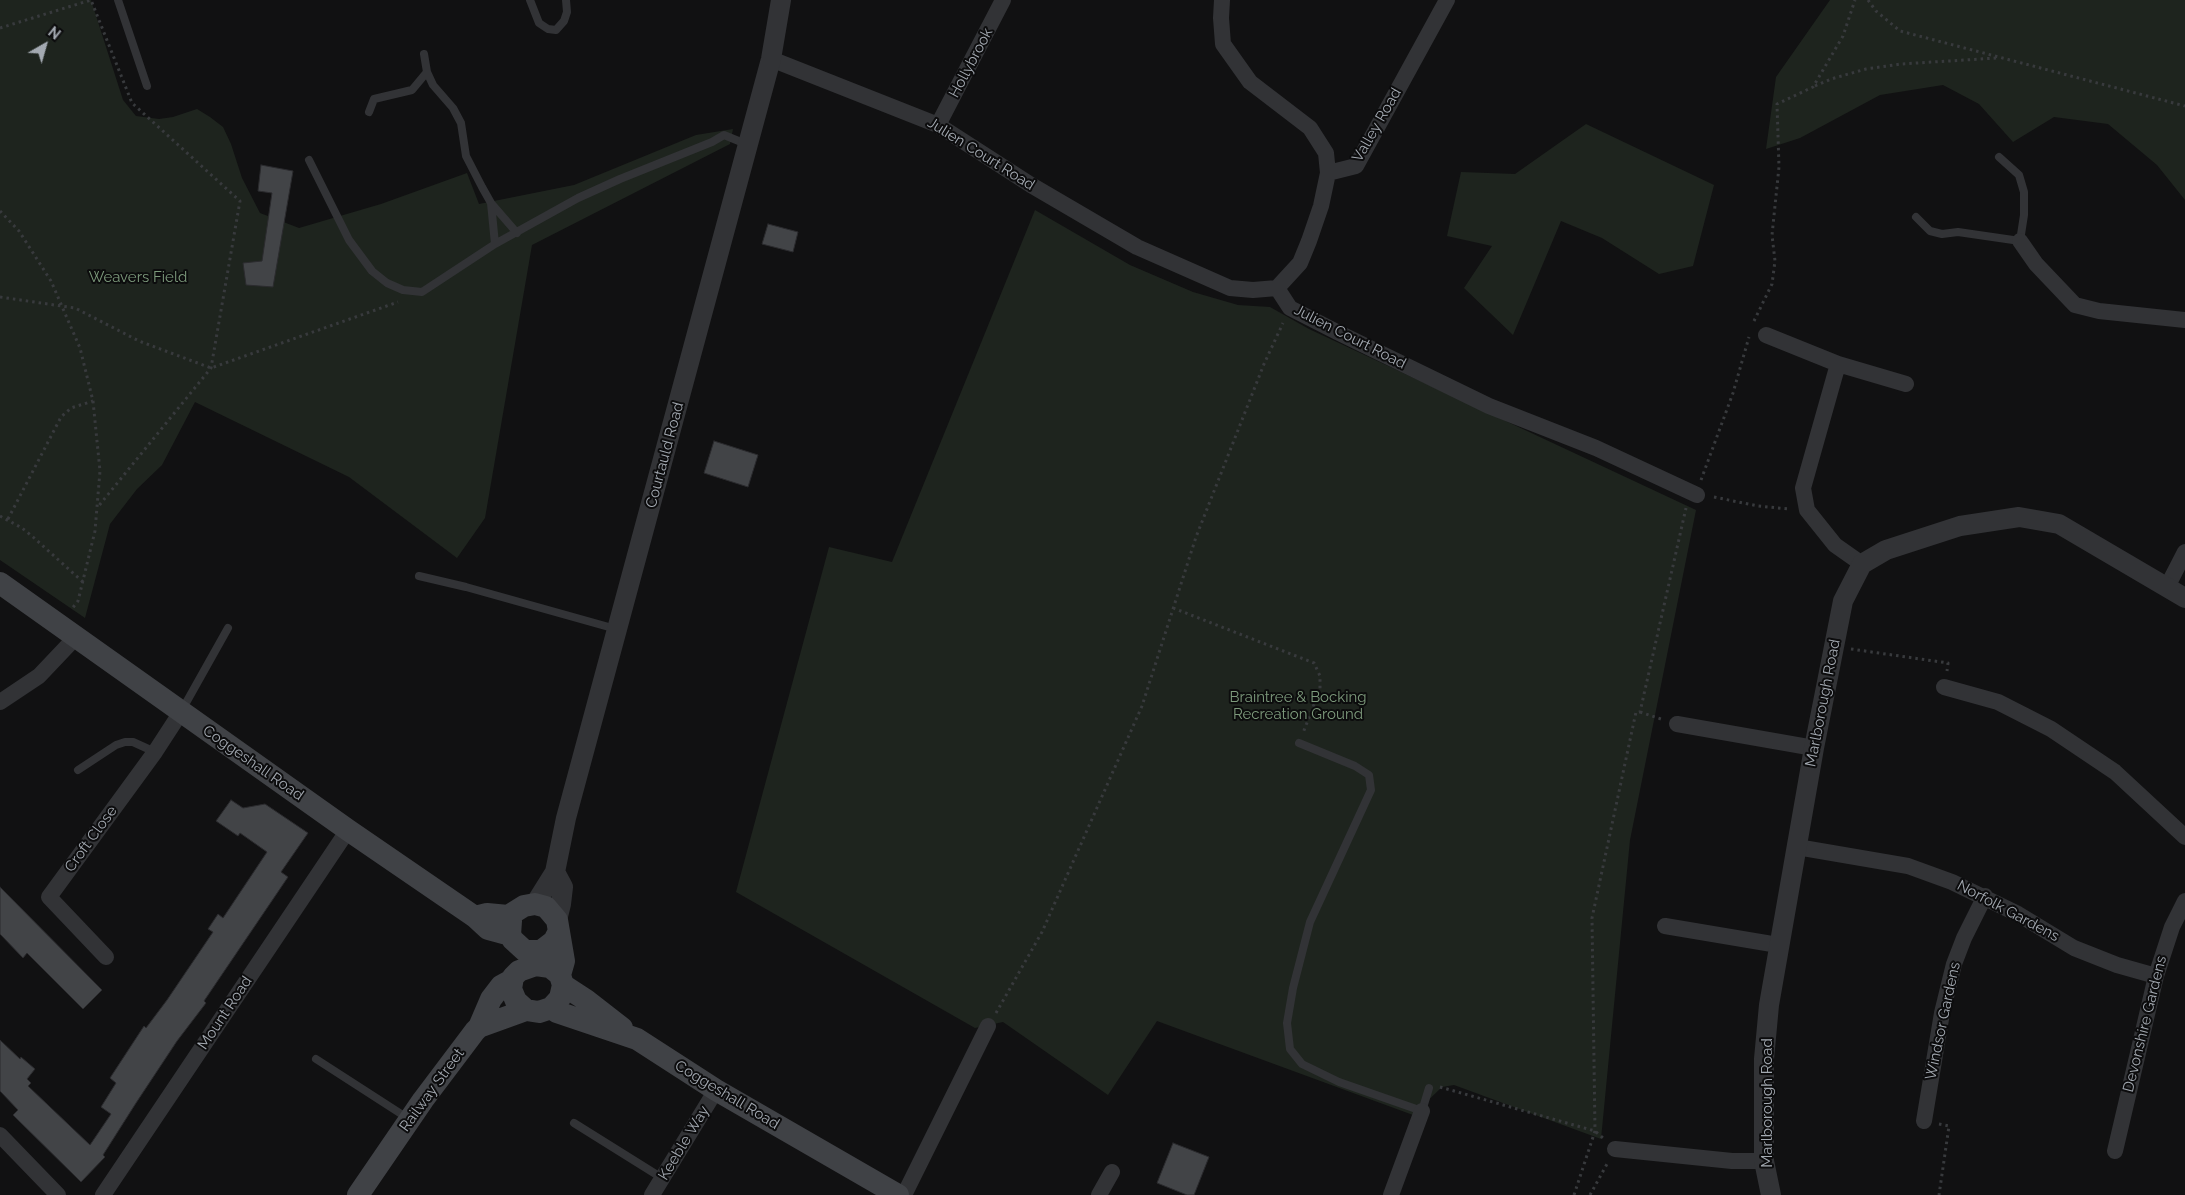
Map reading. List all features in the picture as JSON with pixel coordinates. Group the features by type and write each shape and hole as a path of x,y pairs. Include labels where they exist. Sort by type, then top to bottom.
{"main road":[{"name":"Coggeshall Road","path":"0,582 348,830 475,917 488,929 513,929"},
{"path":"526,1010 516,1002 511,989 513,978 506,950 524,906 535,904 546,907 557,926 564,962 560,998 551,1008"},
{"path":"513,929 525,951 541,951 554,941 557,926"},
{"path":"513,978 519,971 536,965 550,967 561,980 637,1039"},
{"name":"Railway Street","path":"358,1195 409,1120 479,1027 491,999 501,986 513,978"},
{"name":"Coggeshall Road","path":"526,1010 538,1012 551,1008 557,1012 637,1039 716,1090 898,1195"},
{"path":"479,1027 526,1010"}],"street":[{"name":"Courtauld Road","path":"535,904 555,872 566,818 771,59 781,0"},
{"name":"Hollybrook","path":"938,125 1003,0"},
{"path":"1222,0 1223,44 1250,82 1310,128 1326,153 1328,173 1322,206 1300,264 1277,288"},
{"name":"Valley Road","path":"1328,173 1356,166 1447,0"},
{"name":"Julien Court Road","path":"771,59 938,125 1031,185 1137,247 1230,288 1253,290 1277,288 1290,308 1489,406 1596,448 1696,495"},
{"path":"2020,241 2036,264 2075,305 2099,312 2185,320"},
{"path":"1766,335 1838,364 1906,384"},
{"path":"1838,364 1803,488 1806,510 1835,545 1862,564 1886,550 1960,526 2019,517 2059,524 2185,598"},
{"path":"2167,587 2185,552"},
{"name":"Marlborough Road","path":"1771,1195 1764,1161 1764,1059 1778,945 1833,646 1843,601 1862,564"},
{"path":"0,702 39,676 68,631"},
{"path":"1944,686 1998,702 2051,729 2115,772 2185,837"},
{"name":"Croft Close","path":"106,957 49,897 155,752 181,712"},
{"path":"1677,724 1814,748"},
{"name":"Mount Road","path":"103,1195 348,830"},
{"name":"Norfolk Gardens","path":"1797,847 1908,866 1985,896 2074,948 2117,965 2156,976"},
{"path":"555,872 563,887 557,926"},
{"name":"Windsor Gardens","path":"1924,1122 1942,1013 1954,964 1964,938 1985,896"},
{"name":"Devonshire Gardens","path":"2115,1151 2156,976 2172,927 2185,900"},
{"path":"1665,926 1778,945"},
{"path":"904,1195 988,1026"},
{"name":"Keeble Way","path":"652,1195 716,1090"},
{"path":"1391,1195 1422,1111"},
{"path":"0,1135 58,1195"},
{"path":"1615,1148 1732,1161 1764,1161"},
{"path":"1099,1195 1112,1172"}],"lane":[{"path":"118,0 147,86"},
{"path":"530,0 539,23 548,29 556,30 564,21 568,12 566,0"},
{"path":"424,54 427,72 433,85 453,108 461,123 466,156 491,203 517,233"},
{"path":"368,112 374,99 412,90 427,72"},
{"path":"309,160 349,240 372,271 387,283 403,290 422,292 495,244 578,198 712,142 724,135 748,144"},
{"path":"1916,216 1930,231 1942,234 1958,232 2020,241 2024,215 2024,192 2019,175 1999,157"},
{"path":"491,203 495,244"},
{"path":"419,576 618,629"},
{"path":"181,712 228,628"},
{"path":"78,770 125,742 133,742 155,752"},
{"path":"1299,743 1355,766 1369,775 1371,790 1310,922 1293,988 1287,1023 1290,1049 1302,1064 1339,1082 1422,1111 1429,1088"},
{"path":"316,1058 409,1120"},
{"path":"574,1123 662,1178"}],"path":[{"path":"0,28 91,0 132,103 240,201 211,368 96,508"},
{"path":"1813,87 1844,36 1855,0"},
{"path":"1868,0 1876,11 1900,31 2185,106"},
{"path":"1640,712 1685,510 1696,495 1733,393 1751,328 1772,284 1774,261 1772,235 1779,167 1777,104 1831,79 1866,69 1901,64 2003,58"},
{"path":"0,211 19,231 51,281 64,307 80,348 93,401 100,471 95,531 78,601 68,631"},
{"path":"0,297 83,311 139,341 211,368 376,311 422,292"},
{"path":"988,1026 1042,932 1142,706 1196,537 1264,364 1290,308"},
{"path":"8,520 61,417 71,408 93,401"},
{"path":"1696,495 1758,506 1806,510"},
{"path":"0,516 33,537 83,582"},
{"path":"1173,608 1314,663 1320,676 1320,689 1299,743"},
{"path":"1833,646 1948,663 1944,686"},
{"path":"1574,1195 1595,1131 1592,918 1636,712 1677,724"},
{"path":"1429,1088 1442,1087 1595,1131"},
{"path":"1924,1122 1949,1126 1939,1195"},
{"path":"1590,1195 1615,1148"}],"green space":[{"name":"Weavers Field","path":"0,0 91,0 123,100 136,116 159,119 173,117 197,109 210,117 223,127 231,144 242,178 260,213 299,228 381,204 467,173 479,204 574,185 696,135 733,129 730,144 532,245 485,518 457,558 349,477 195,402 162,465 137,489 110,524 85,618 0,560"},
{"path":"1830,0 2185,0 2185,200 2157,165 2108,124 2054,117 2013,142 1979,104 1943,85 1880,95 1800,138 1766,149 1776,77"},
{"path":"1586,124 1714,185 1693,266 1659,274 1602,238 1561,221 1513,335 1464,288 1492,246 1447,236 1461,172 1515,174"},
{"name":"Braintree & Bocking Recreation Ground","path":"1035,210 1130,265 1193,292 1238,305 1270,307 1309,329 1696,510 1630,840 1601,1139 1454,1085 1442,1087 1413,1115 1157,1021 1108,1095 1003,1022 975,1028 736,892 829,547 892,562"}],"building":[{"path":"261,165 293,171 273,287 246,285 243,263 262,261 272,193 258,191"},
{"path":"768,224 798,232 793,252 762,244"},
{"path":"714,441 758,455 748,487 704,473"},
{"path":"231,800 243,808 265,804 308,833 281,872 288,877 204,1001 206,1003 177,1041 136,1103 103,1155 105,1157 81,1182 13,1115 18,1110 0,1091 0,1040 20,1059 21,1057 35,1069 27,1079 31,1083 28,1086 90,1145 111,1114 101,1107 116,1083 110,1078 144,1026 146,1028 167,1000 213,932 208,929 218,914 223,918 267,852 240,833 238,836 216,821"},
{"path":"0,887 102,990 83,1009 27,953 23,958 0,934"},
{"path":"1173,1143 1209,1157 1194,1195 1187,1195 1157,1183"}]}
